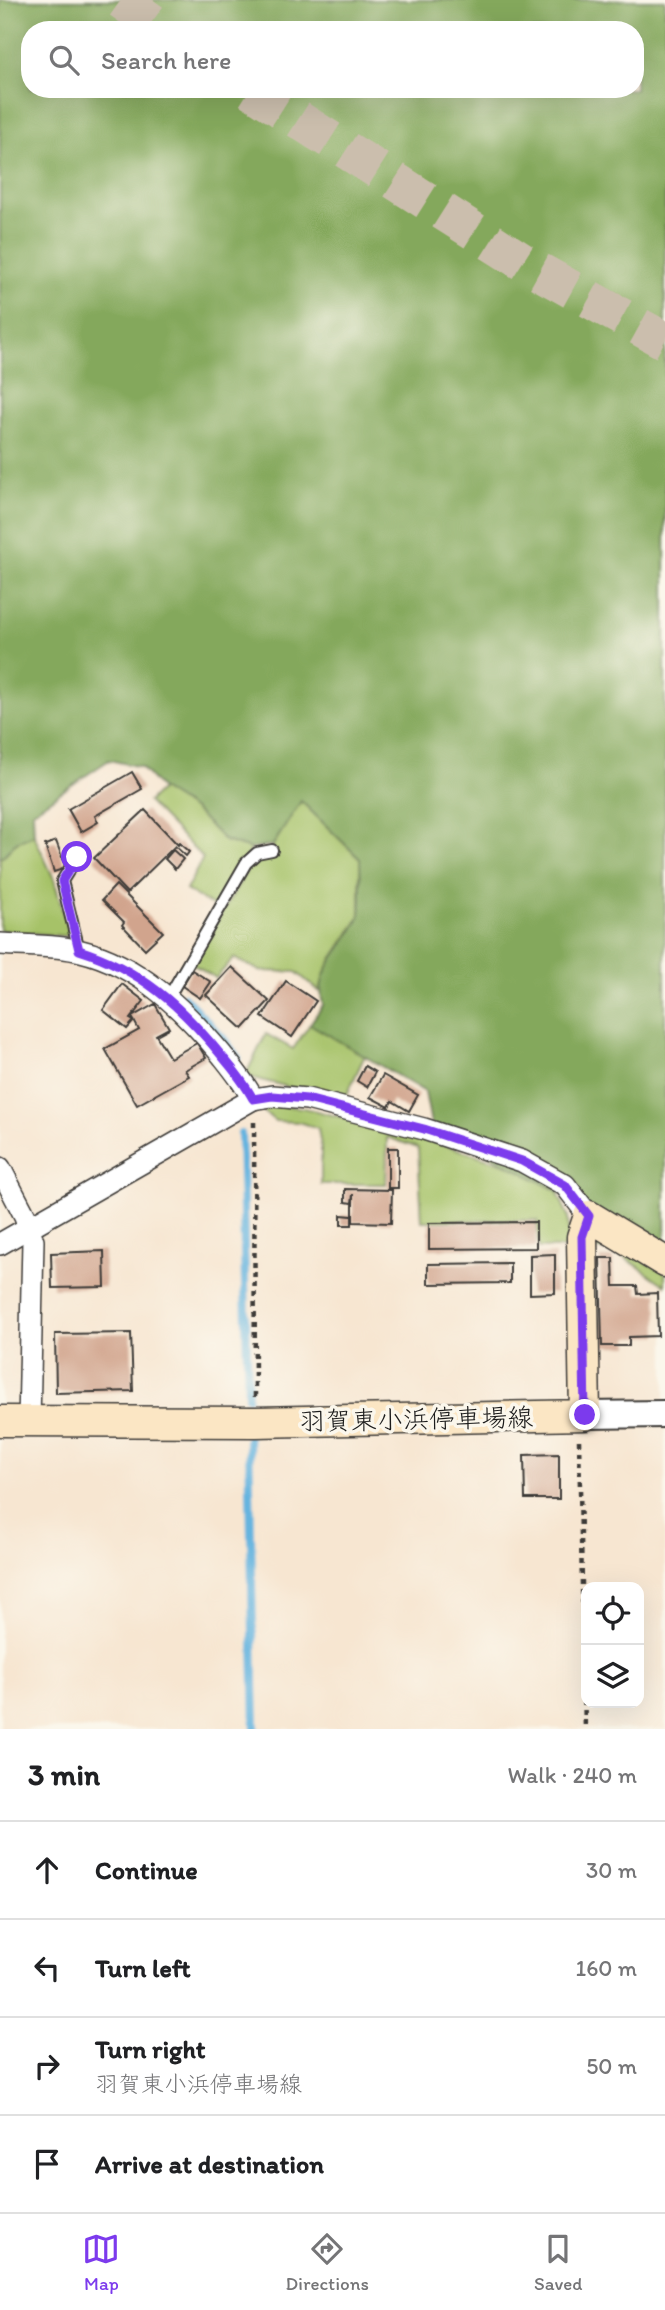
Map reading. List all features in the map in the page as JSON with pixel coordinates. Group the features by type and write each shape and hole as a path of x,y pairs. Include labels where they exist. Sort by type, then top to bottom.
{"main road":[{"path":"585,1415 582,1237 589,1216 665,1262"},
{"name":"羽賀東小浜停車場線","path":"14,1422 256,1422 585,1415"}],"street":[{"path":"0,944 79,950 113,963 168,998 202,1031 242,1078 253,1099"},
{"path":"0,1244 253,1099 272,1096 307,1099 424,1129 512,1158 565,1185 589,1216"},
{"path":"0,1168 30,1227 33,1241 14,1422"},
{"path":"585,1415 665,1414"}],"lane":[{"path":"168,998 246,863 257,853 272,850"},
{"path":"77,857 62,881 79,950"}],"path":[{"path":"253,1099 256,1422"},
{"path":"585,1415 579,1433 585,1729"}],"green space":[{"path":"0,0 665,0 665,1253 620,1224 431,1124 425,1092 310,1024 323,1005 321,992 327,969 359,918 360,859 301,801 273,845 251,849 225,841 194,810 161,789 141,767 109,760 33,811 34,835 16,842 2,857"},
{"path":"161,789 194,810 225,841 251,849 215,907 186,890 203,858 148,802"},
{"path":"301,801 360,859 360,917 332,959 319,991 296,972 260,971 234,958 216,978 192,964 250,865 259,857 273,854 273,845"},
{"path":"34,835 54,879 69,934 64,936 0,930 0,857 16,842"},
{"path":"310,1024 365,1055 344,1101 246,1074 266,1034 293,1049"},
{"path":"274,1105 304,1108 414,1135 517,1168 557,1191 568,1216 569,1248 539,1248 537,1220 422,1221 418,1148 387,1137 386,1184 321,1184 318,1128 298,1122 275,1121 262,1110"},
{"path":"599,1238 665,1272 665,1285 621,1256 590,1250 592,1243"}],"building":[{"path":"132,772 142,789 95,816 98,822 81,832 68,809"},
{"path":"145,810 178,845 179,843 189,852 186,856 175,846 127,893 94,858"},
{"path":"56,841 66,868 54,872 45,845"},
{"path":"173,850 183,859 175,869 165,859"},
{"path":"116,885 163,932 145,949 102,900"},
{"path":"232,967 269,1001 243,1029 206,995"},
{"path":"192,970 211,982 200,998 182,986"},
{"path":"286,981 316,1001 292,1037 262,1017"},
{"path":"122,984 144,1001 130,1019 134,1021 127,1029 103,1010"},
{"path":"155,1004 169,1028 156,1035 170,1058 197,1043 206,1058 185,1070 189,1076 137,1105 105,1049 139,1030 132,1017"},
{"path":"365,1066 375,1072 367,1087 357,1081"},
{"path":"383,1075 418,1095 409,1111 392,1101 389,1107 370,1097"},
{"path":"388,1148 398,1148 398,1188 388,1188"},
{"path":"345,1189 392,1190 391,1223 353,1222 353,1194 352,1203 345,1202"},
{"path":"341,1215 352,1216 352,1225 341,1225"},
{"path":"536,1222 536,1248 429,1249 429,1223"},
{"path":"104,1251 105,1287 52,1288 51,1253"},
{"path":"555,1254 555,1293 530,1294 530,1255"},
{"path":"600,1258 613,1258 614,1286 637,1286 638,1294 657,1293 658,1336 629,1337 629,1346 602,1346"},
{"path":"510,1263 510,1283 428,1284 428,1264"},
{"path":"131,1333 133,1391 56,1393 55,1334"},
{"path":"559,1454 559,1499 525,1499 524,1455"}],"waterway":[{"path":"184,997 238,1058"},
{"path":"241,1134 248,1397"},
{"path":"249,1439 255,1729"}],"tunnel":[{"path":"121,0 150,21"},
{"path":"264,98 526,264 665,341"}],"route":[{"path":"77,857 62,881 79,950 113,963 168,998 202,1031 242,1078 253,1099 272,1096 307,1099 424,1129 522,1161 565,1185 589,1216 582,1237 585,1415"}]}
